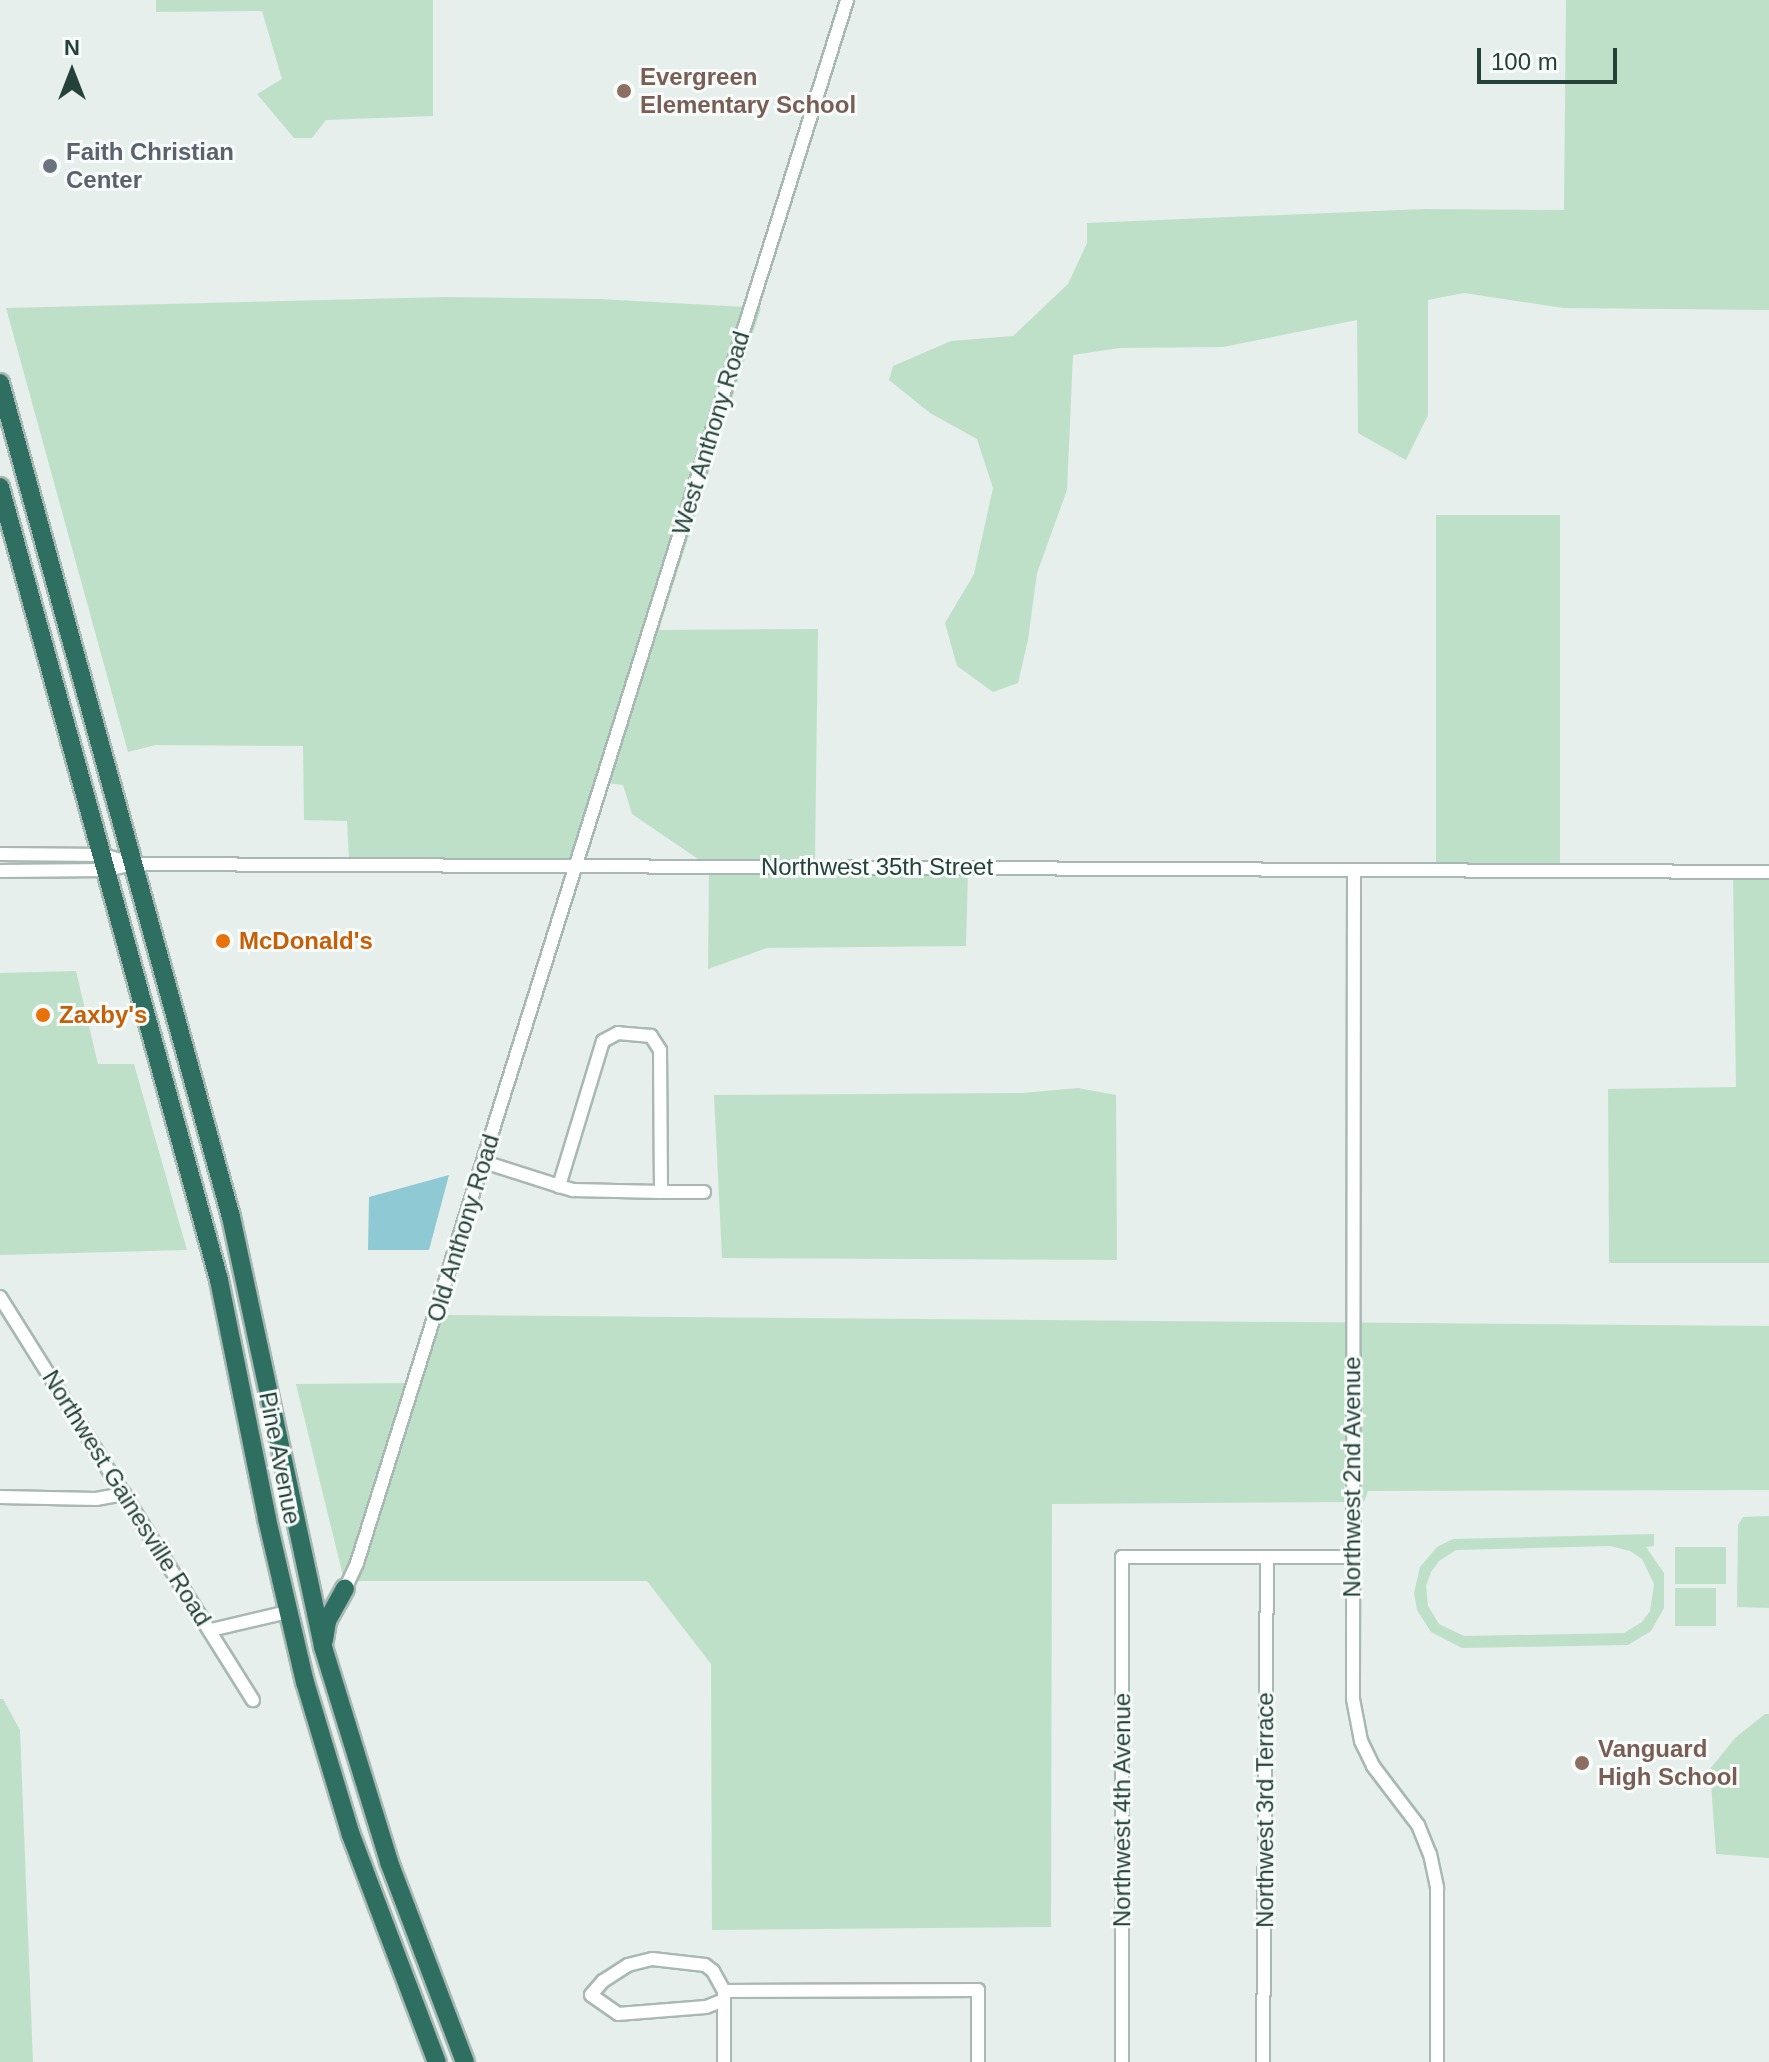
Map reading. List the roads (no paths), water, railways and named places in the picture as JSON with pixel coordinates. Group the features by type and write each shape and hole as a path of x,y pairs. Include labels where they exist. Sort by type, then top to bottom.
{"highway":[{"name":"Pine Avenue","path":"0,383 9,451 134,864 231,1217 266,1368 323,1647 356,1762 406,1908 465,2062"},
{"name":"Pine Avenue","path":"0,487 219,1280 287,1612 305,1682 333,1778 437,2062"},
{"path":"190,1170 208,1204 219,1214 231,1217"},
{"path":"311,1596 330,1599 345,1589"},
{"path":"323,1647 327,1621 345,1589"},
{"path":"287,1612 298,1614 310,1624 323,1647"},
{"path":"305,1682 317,1693 334,1755 343,1764 356,1762"},
{"path":"333,1778 345,1780 354,1788 390,1892 406,1908"}],"street":[{"name":"West Anthony Road","path":"577,866 847,0"},
{"name":"Northwest 35th Street","path":"0,854 134,864 1769,872"},
{"name":"Northwest 35th Street","path":"0,871 105,862"},
{"name":"Old Anthony Road","path":"345,1589 357,1563 577,866"},
{"name":"Northwest 2nd Avenue","path":"1354,870 1353,1699 1361,1741 1373,1766 1418,1825 1437,1888 1437,2062"},
{"path":"559,1186 603,1041 618,1033 644,1034 657,1041 660,1050 661,1192"},
{"path":"484,1162 586,1192 704,1192"},
{"name":"Northwest Gainesville Road","path":"0,1297 253,1700"},
{"path":"0,1497 96,1499 125,1494"},
{"name":"Northwest 4th Avenue","path":"1122,2062 1122,1557 1267,1558"},
{"path":"1267,1558 1351,1557"},
{"name":"Northwest 3rd Terrace","path":"1263,2062 1267,1558"},
{"path":"211,1630 287,1612"},
{"path":"724,2062 724,1996 713,1971 705,1965 652,1959 628,1965 603,1981 591,1995 618,2014 706,2007 724,1996 978,1990 978,2062"}],"water":[{"path":"449,1175 429,1250 368,1250 369,1197"}],"place":[{"name":"Evergreen Elementary School","path":"624,91"},
{"name":"Faith Christian Center","path":"50,166"},
{"name":"McDonald's","path":"223,941"},
{"name":"Zaxby's","path":"43,1015"},
{"name":"Vanguard High School","path":"1582,1763"}]}
